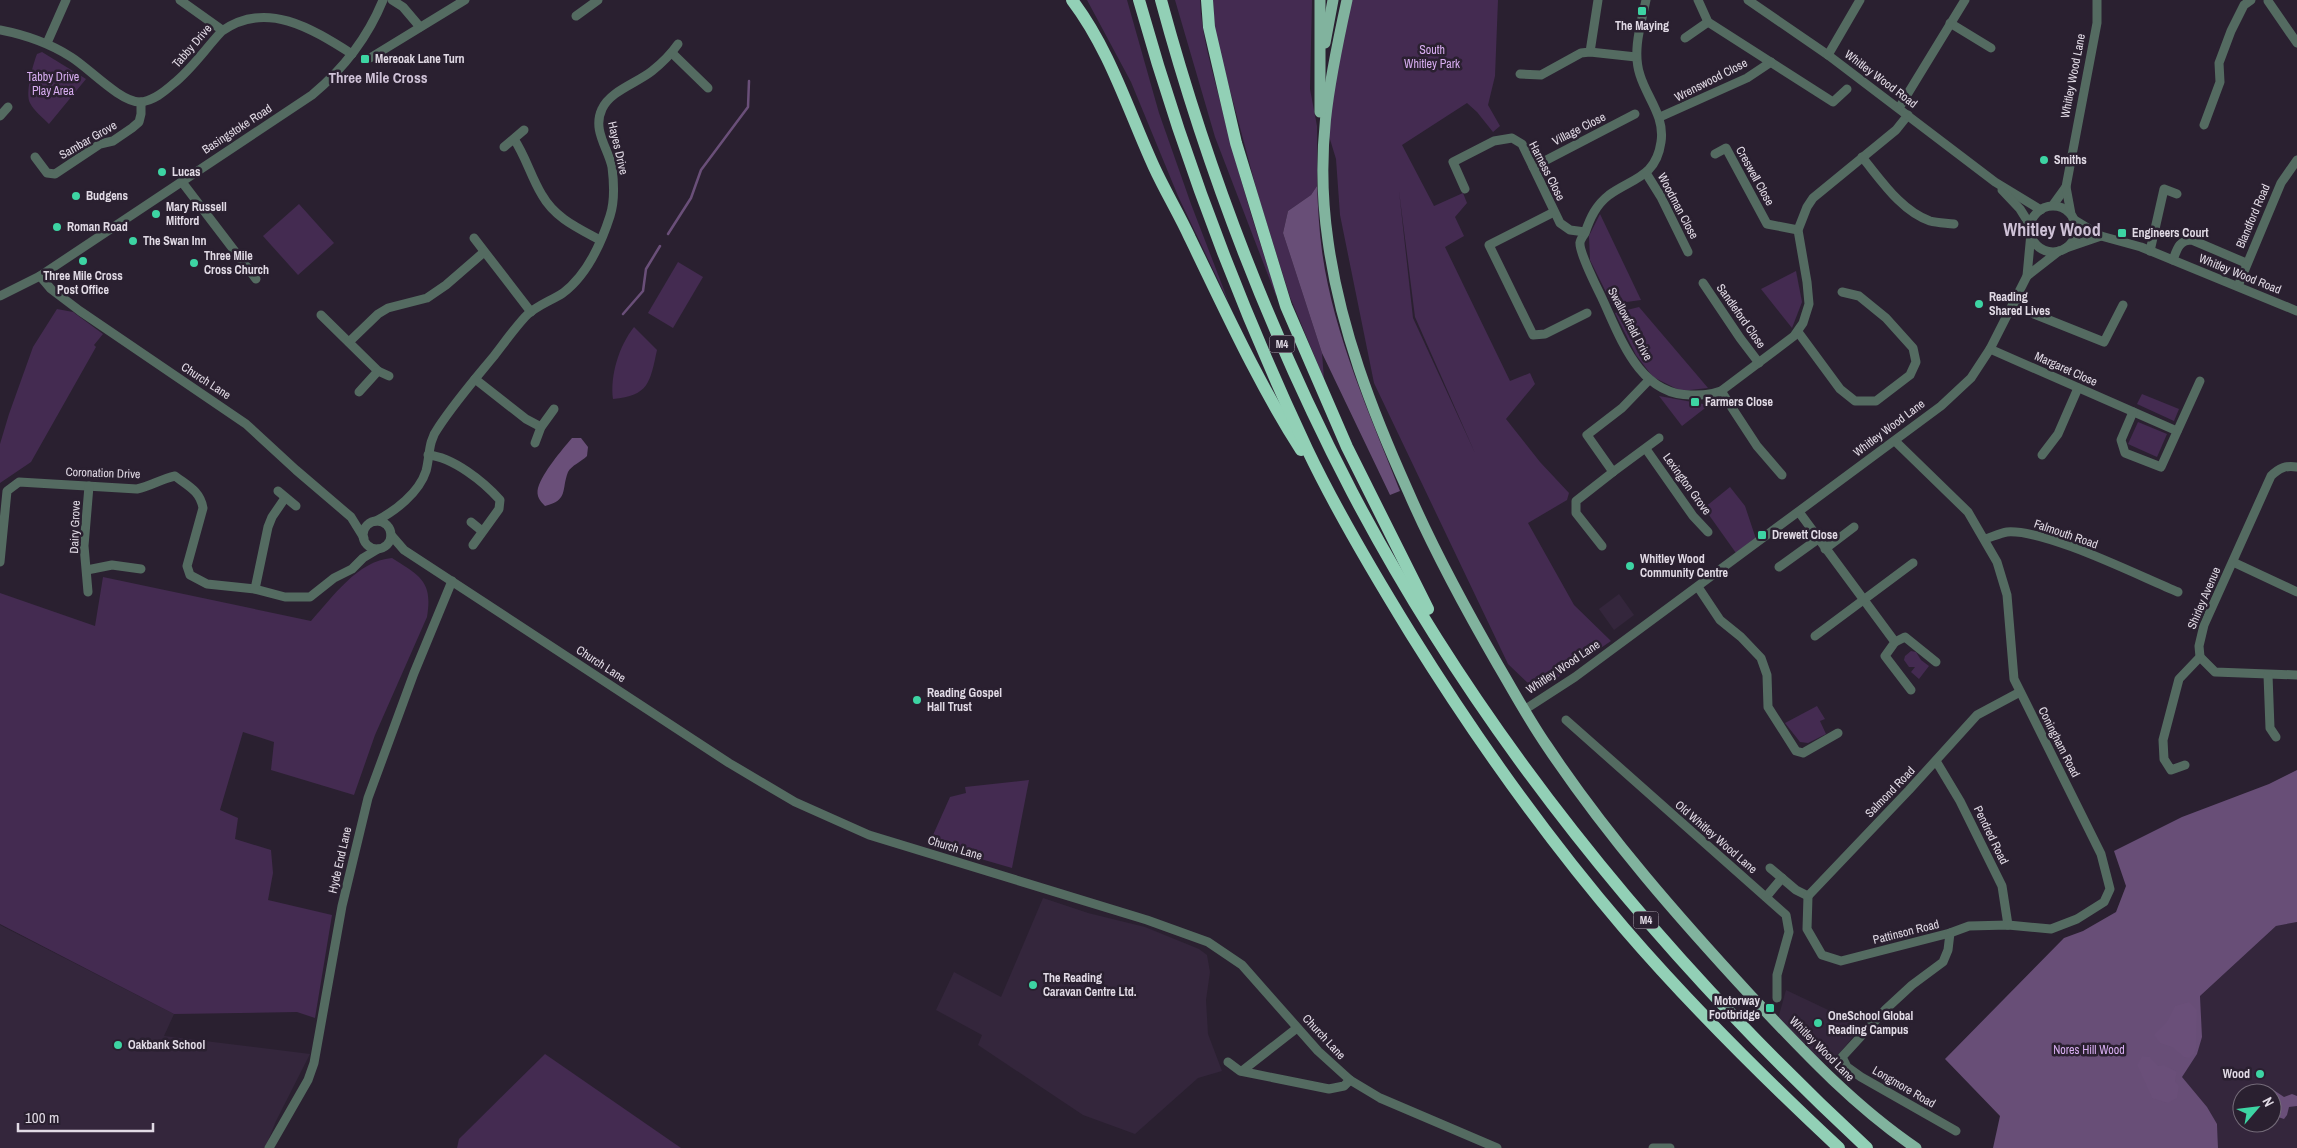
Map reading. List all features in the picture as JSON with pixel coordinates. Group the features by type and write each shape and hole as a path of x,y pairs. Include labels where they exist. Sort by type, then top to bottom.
{"highway":[{"name":"M4","path":"1072,0 1102,49 1158,177 1252,364 1283,422 1334,500"},
{"name":"M4","path":"1139,0 1181,135 1216,234 1275,376 1308,450 1386,594 1443,686 1503,773 1623,927 1695,1007 1771,1085 1839,1148"},
{"name":"M4","path":"1160,0 1208,155 1245,257 1287,358 1352,492 1402,581 1455,665 1562,818 1646,920 1749,1034 1867,1148"},
{"name":"M4","path":"1207,0 1209,27 1236,143 1286,306 1347,447 1455,665"}],"main road":[{"path":"1320,0 1319,89 1323,133"},
{"path":"1320,61 1333,0"},
{"path":"1347,0 1330,76 1323,133 1322,188 1333,272 1350,340 1370,402 1393,458 1429,538 1473,622 1524,710"},
{"name":"Whitley Wood Lane","path":"1524,710 1544,743 1597,816 1693,932 1820,1068 1877,1119 1916,1148"}],"street":[{"path":"46,43 66,0"},
{"path":"180,0 222,30"},
{"name":"Basingstoke Road","path":"2,292 40,276 312,95 333,76 352,54 370,27 383,0"},
{"path":"392,0 403,7 420,27"},
{"path":"370,58 465,0"},
{"path":"576,16 598,0"},
{"path":"1590,52 1598,0"},
{"name":"Swallowfield Drive","path":"1646,0 1636,57 1640,74 1660,117 1662,140 1658,158 1646,173 1609,195 1598,205 1588,221 1580,244 1591,275 1632,358 1649,380 1666,391 1682,395 1709,395 1721,391 1798,332 1804,323 1809,304 1798,230"},
{"path":"1685,38 1708,22 1698,0"},
{"name":"Whitley Wood Road","path":"1748,0 1828,55 1995,182 2041,210"},
{"path":"1828,55 1860,0"},
{"path":"1899,108 1964,0"},
{"name":"Whitley Wood Lane","path":"2072,217 2066,187 2097,23 2097,0"},
{"path":"2204,125 2220,82 2219,63 2231,31 2244,5 2251,0"},
{"path":"2255,0 2262,3 2269,1 2297,43"},
{"name":"Tabby Drive","path":"141,102 155,98 185,75 222,30 244,14 273,10 300,19 352,54"},
{"name":"Wrenswood Close","path":"1708,22 1833,102 1847,89"},
{"path":"1950,24 1991,48"},
{"path":"0,30 46,43 94,73 117,94 141,102"},
{"path":"382,40 387,48"},
{"name":"Hayes Drive","path":"373,522 394,511 423,478 431,440 436,431 475,379 531,312 562,293 577,281 600,240 610,214 614,192 612,166 600,135 598,120 602,109 608,100 652,71 672,53 678,44"},
{"path":"1520,74 1541,75 1581,53 1590,52 1636,57"},
{"path":"672,53 708,88"},
{"name":"Wrenswood Close","path":"1660,117 1746,78 1771,62"},
{"name":"Sambar Grove","path":"35,156 47,174 55,174 100,144 113,141 132,128 139,122 141,102"},
{"path":"0,116 8,107"},
{"name":"Village Close","path":"1533,167 1636,114"},
{"path":"1798,230 1802,215 1813,198 1896,130 1908,114"},
{"path":"504,147 524,130"},
{"name":"Harness Close","path":"1465,189 1453,162 1494,141 1512,138 1522,144 1560,223 1570,230 1585,232"},
{"path":"514,139 522,150 542,195 554,212 600,240"},
{"name":"Creswell Close","path":"1715,154 1726,148 1767,224 1798,230"},
{"path":"1862,157 1888,190 1915,213 1931,221 1954,224"},
{"name":"Blandford Road","path":"2238,286 2281,182 2297,160"},
{"name":"Woodman Close","path":"1646,173 1661,197 1688,252"},
{"path":"182,182 256,279"},
{"name":"Whitley Wood Road","path":"1995,182 2020,209 2031,229"},
{"name":"Whitley Wood Lane","path":"2053,205 2066,187"},
{"path":"2150,251 2164,189 2178,194"},
{"path":"2062,250 2074,238 2075,229 2072,217 2062,207 2053,205 2035,215 2031,229 2037,246 2047,252 2062,250 2101,236"},
{"path":"1554,212 1489,245 1533,335 1545,334 1587,313"},
{"name":"Whitley Wood Road","path":"2072,217 2101,236 2150,251 2297,311"},
{"name":"Whitley Wood Lane","path":"1524,710 1575,678 1895,441 1941,406 1971,378 1990,349 2027,276 2031,229"},
{"path":"474,238 531,312"},
{"name":"Whitley Wood Road","path":"2173,260 2180,244 2185,240 2192,240 2246,263"},
{"name":"Whitley Wood Lane","path":"2027,276 2062,250"},
{"path":"349,342 378,314 388,308 427,298 446,285 484,252"},
{"name":"Church Lane","path":"40,276 51,289 80,311 246,424 351,517 365,541"},
{"name":"Sandleford Close","path":"1703,283 1759,363"},
{"path":"1798,332 1840,389 1855,401 1876,401 1910,375 1916,362 1913,348 1875,308 1859,296 1842,292"},
{"path":"2013,302 2034,314 2104,342 2123,305"},
{"path":"321,315 378,371 389,376"},
{"name":"Margaret Close","path":"1990,349 2177,432"},
{"path":"359,392 378,371"},
{"path":"475,379 526,419 541,427"},
{"path":"1612,472 1587,435 1622,408 1649,380"},
{"path":"2133,412 2121,440 2125,453 2161,467 2200,380"},
{"path":"2042,455 2058,434 2078,388"},
{"path":"1721,391 1757,446 1782,475"},
{"path":"536,443 541,427 554,409"},
{"name":"Lexington Grove","path":"1602,546 1576,513 1576,501 1659,438"},
{"path":"1895,441 1968,512 1986,539"},
{"name":"Lexington Grove","path":"1646,449 1693,516 1708,532"},
{"path":"428,455 445,458 455,463 500,500 499,509 473,545"},
{"name":"Shirley Avenue","path":"2200,657 2199,646 2204,625 2271,476 2279,469 2289,466 2297,467"},
{"name":"Coronation Drive","path":"0,562 7,491 19,482 137,489 151,486 164,478 175,476 196,490 201,499 203,508 187,566 190,575 206,584 256,589 285,597 310,597 334,578 359,564 363,558 381,548"},
{"name":"Dairy Grove","path":"88,592 88,570 84,546 90,486"},
{"path":"278,491 296,506"},
{"path":"256,589 268,527 272,517 285,498"},
{"name":"Hayes Drive","path":"391,532 394,511"},
{"path":"1799,512 1825,549 1865,599 1894,642"},
{"name":"Church Lane","path":"351,517 373,522"},
{"path":"363,558 364,530 373,522 384,523 391,532 391,540 381,548 365,541"},
{"path":"471,522 482,532"},
{"path":"1825,549 1854,527"},
{"name":"Church Lane","path":"391,532 404,550 721,758 790,799 869,835 1147,920 1203,940 1242,965 1324,1057 1350,1080 1380,1098 1497,1148"},
{"name":"Falmouth Road","path":"1986,539 2008,532 2031,534 2073,548 2178,592"},
{"path":"1779,567 1818,539"},
{"name":"Coningham Road","path":"1986,539 1997,562 2007,595 2014,679 2101,854 2110,890 2104,902 2059,926"},
{"name":"Church Lane","path":"381,548 404,550"},
{"path":"2233,562 2297,592"},
{"path":"1815,636 1913,563"},
{"name":"Dairy Grove","path":"88,570 112,565 141,569"},
{"name":"Hyde End Lane","path":"269,1148 308,1080 314,1063 342,906 368,798 414,673 452,581"},
{"path":"1698,587 1720,620 1741,636 1761,658 1767,675 1768,707 1796,751 1803,754 1838,733"},
{"path":"1911,690 1885,656 1894,642 1905,637 1936,662"},
{"path":"2185,765 2171,770 2164,759 2163,740 2179,679 2200,657 2215,672 2297,675"},
{"path":"2268,675 2270,728 2276,737"},
{"name":"Salmond Road","path":"1808,896 1977,715 2020,692"},
{"name":"Old Whitley Wood Lane","path":"1566,720 1786,915 1789,932 1777,975 1777,998"},
{"name":"Pendred Road","path":"1936,761 1960,801 2002,886 2008,925"},
{"path":"1770,868 1808,896"},
{"path":"1766,897 1782,878"},
{"name":"Pattinson Road","path":"1808,896 1807,929 1822,955 1841,961 1950,933 1969,926 2008,925 2051,929 2059,926"},
{"name":"Longmore Road","path":"1950,933 1948,950 1943,962 1912,984 1868,1026 1842,1056 1847,1067 1861,1077 1956,1131"},
{"path":"1242,1071 1297,1028"},
{"path":"1228,1062 1242,1071 1329,1089 1344,1086 1350,1080"},
{"path":"1653,1148 1670,1148"}],"shaded area":[{"path":"572,438 581,438 588,447 587,456 568,472 563,494 558,501 545,506 538,496 540,482"},
{"path":"1619,594 1634,615 1614,630 1599,609"},
{"path":"1043,898 1088,913 1145,927 1199,949 1207,955 1210,972 1206,1000 1208,1034 1222,1071 1198,1078 1135,1134 1083,1115 978,1045 982,1035 936,1010 954,972 1001,997"},
{"path":"2297,922 2297,1148 2218,1148 2217,1124 2181,1077 2197,1054 2201,1037 2200,996 2276,926"},
{"name":"Oakbank School","path":"0,925 174,1014 164,1036 310,1054 276,1121 265,1148 0,1148"},
{"name":"OneSchool Global Reading Campus","path":"1786,990 1862,1026 1837,1056 1817,1059 1778,1019"},
{"path":"2189,1002 2197,1010 2196,1049 2189,1058 2184,1057 2172,1047 2160,1043 2154,1035 2168,1020 2175,1006"},
{"path":"2142,1056 2150,1057 2158,1066 2164,1065 2177,1072 2175,1081 2179,1086 2177,1098 2168,1103 2152,1098 2137,1065"},
{"path":"2292,1094 2297,1096 2297,1106 2289,1107 2284,1119 2282,1118 2282,1096 2284,1097"}],"green space":[{"path":"1087,0 1127,0 1159,113 1229,303 1178,196 1131,82"},
{"path":"1175,0 1200,0 1210,64 1239,173 1276,296 1215,137"},
{"path":"1213,0 1312,0 1310,89 1317,126 1317,186 1311,195 1288,211 1283,233 1322,353 1324,379 1290,297 1259,199 1215,34"},
{"name":"South Whitley Park","path":"1351,0 1498,0 1495,76 1488,105 1500,126 1493,132 1467,103 1402,145 1434,206 1463,193 1467,203 1455,217 1464,236 1445,247 1510,381 1530,373 1535,384 1506,419 1540,462 1569,493 1567,500 1528,523 1574,605 1611,641 1548,684 1530,685 1508,664 1374,383 1340,215 1336,159 1329,136 1331,101","holes":["1399,191 1415,317 1475,453 1413,318"]},
{"name":"Tabby Drive Play Area","path":"42,52 86,79 49,124 34,109 30,103 28,93 37,54"},
{"path":"1317,186 1320,235 1327,282 1354,373 1400,491 1390,495 1322,353 1283,233 1288,211 1311,195"},
{"path":"299,204 334,243 298,275 263,236"},
{"path":"1600,214 1641,300 1612,304 1590,260 1589,236"},
{"path":"678,262 703,277 673,328 648,313"},
{"path":"1796,271 1802,302 1792,328 1761,289"},
{"path":"1639,307 1708,388 1681,391 1653,377 1636,355 1615,313"},
{"path":"57,309 73,312 103,334 94,345 96,347 31,462 0,483 0,444 9,414 33,347"},
{"path":"634,327 657,350 652,371 641,391 634,395 613,399 614,371 624,343"},
{"path":"2142,394 2179,409 2174,421 2137,404"},
{"path":"1659,396 1709,405 1682,426"},
{"path":"2138,422 2167,434 2157,457 2128,444"},
{"path":"1730,487 1745,506 1756,539 1736,553 1704,508"},
{"path":"392,558 417,575 426,587 428,595 427,617 375,735 354,795 271,770 274,742 243,732 220,810 238,818 235,839 271,850 273,873 268,900 332,915 315,1018 297,1012 174,1014 0,924 0,593 95,626 103,577 311,621 337,591 357,573 379,561"},
{"path":"1911,651 1916,652 1921,660 1929,666 1919,679 1911,672 1915,667 1909,667 1904,660 1905,656"},
{"path":"1817,706 1825,719 1820,721 1826,734 1808,743 1800,742 1785,723"},
{"name":"Nores Hill Wood","path":"2297,770 2297,922 2276,926 2200,996 2202,1037 2197,1054 2182,1077 2207,1107 2217,1124 2218,1148 1993,1148 2000,1116 1945,1059 2064,938 2083,931 2116,912 2126,886 2114,851 2182,817 2269,784"},
{"path":"1029,780 1012,868 929,844 950,797 966,793 965,787"},
{"path":"545,1054 681,1148 457,1148 459,1139"}],"waterway":[{"path":"668,234 691,198 701,170 748,107 749,81"},
{"path":"623,314 643,291 646,269 660,246"}],"place":[{"name":"The Maying","path":"1642,11"},
{"name":"Mereoak Lane Turn","path":"365,59"},
{"name":"Smiths","path":"2044,160"},
{"name":"Lucas","path":"162,172"},
{"name":"Budgens","path":"76,196"},
{"name":"Mary Russell Mitford","path":"156,214"},
{"name":"Roman Road","path":"57,227"},
{"name":"Engineers Court","path":"2122,233"},
{"name":"The Swan Inn","path":"133,241"},
{"name":"Three Mile Cross Post Office","path":"83,261"},
{"name":"Three Mile Cross Church","path":"194,263"},
{"name":"Reading Shared Lives","path":"1979,304"},
{"name":"Farmers Close","path":"1695,402"},
{"name":"Drewett Close","path":"1762,535"},
{"name":"Whitley Wood Community Centre","path":"1630,566"},
{"name":"Reading Gospel Hall Trust","path":"917,700"},
{"name":"The Reading Caravan Centre Ltd.","path":"1033,985"},
{"name":"Motorway Footbridge","path":"1770,1008"},
{"name":"OneSchool Global Reading Campus","path":"1818,1023"},
{"name":"Oakbank School","path":"118,1045"},
{"name":"Wood","path":"2260,1074"}],"district":[{"name":"Three Mile Cross","path":"378,77"},
{"name":"Whitley Wood","path":"2052,229"}]}
